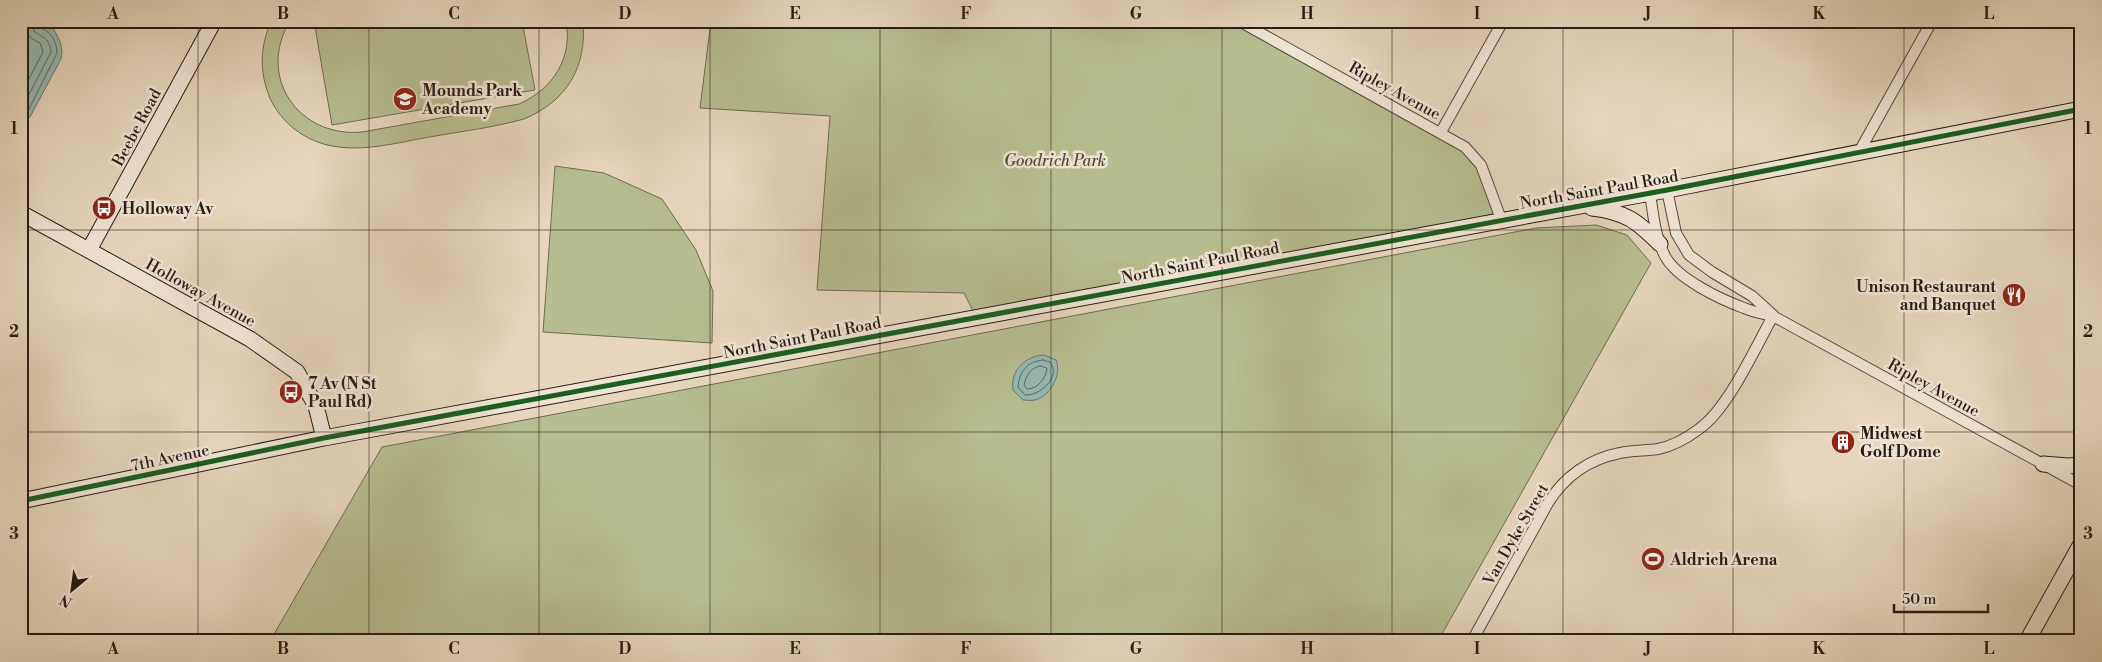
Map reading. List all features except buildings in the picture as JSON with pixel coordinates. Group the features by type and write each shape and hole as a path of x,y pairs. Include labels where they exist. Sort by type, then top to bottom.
{"street":[{"name":"Beebe Road","path":"89,250 214,21"},
{"name":"Ripley Avenue","path":"1239,21 1442,132 1465,147 1481,166 1500,219"},
{"path":"1442,132 1503,21"},
{"path":"1859,152 1932,21"},
{"name":"North Saint Paul Road","path":"324,438 1500,219 1667,190 2081,109"},
{"name":"Ripley Avenue","path":"1667,190 1676,233 1689,255 1712,272 1752,296 1773,316 2081,485"},
{"name":"Ripley Avenue","path":"1650,193 1660,244 1669,262 1691,281 1744,309 1773,316"},
{"path":"1576,206 1613,211 1638,222 1660,244"},
{"name":"Holloway Avenue","path":"21,213 250,339 298,372 316,406 324,438"},
{"name":"Van Dyke Street","path":"1472,641 1548,503 1560,486 1584,466 1598,459 1620,453 1657,449 1673,444 1707,423 1727,398 1773,316"},
{"name":"7th Avenue","path":"21,501 324,438"},
{"path":"2043,464 2081,465"},
{"path":"2027,641 2081,544"}],"green space":[{"path":"271,21 290,21 281,42 278,63 281,82 290,100 303,114 319,125 339,131 362,132 519,104 542,90 558,71 566,47 566,21 583,21 582,53 571,80 563,92 539,112 524,119 491,127 380,146 344,148 326,145 309,138 293,128 274,107 266,88 262,60 267,31"},
{"path":"314,21 522,21 535,90 332,125"},
{"name":"Goodrich Park","path":"711,21 1239,21 1441,132 1481,165 1501,219 976,317 964,293 817,290 830,116 700,108"},
{"path":"555,166 604,173 662,199 696,250 713,291 712,343 543,332"},
{"path":"1596,225 1627,235 1651,263 1438,641 270,641 382,447 1536,228"}],"water":[{"path":"21,21 34,21 52,26 60,42 62,54 30,117 21,123"},
{"path":"1044,355 1056,360 1058,372 1054,384 1041,398 1023,400 1013,390 1016,371 1031,358"}],"cycle path":[{"path":"21,501 324,438 1667,190 2081,109"}],"place":[{"name":"Mounds Park Academy","path":"405,99"},
{"name":"Holloway Av","path":"104,208"},
{"name":"Unison Restaurant and Banquet","path":"2014,295"},
{"name":"7 Av (N St Paul Rd)","path":"291,392"},
{"name":"Midwest Golf Dome","path":"1843,442"},
{"name":"Aldrich Arena","path":"1653,559"}]}
